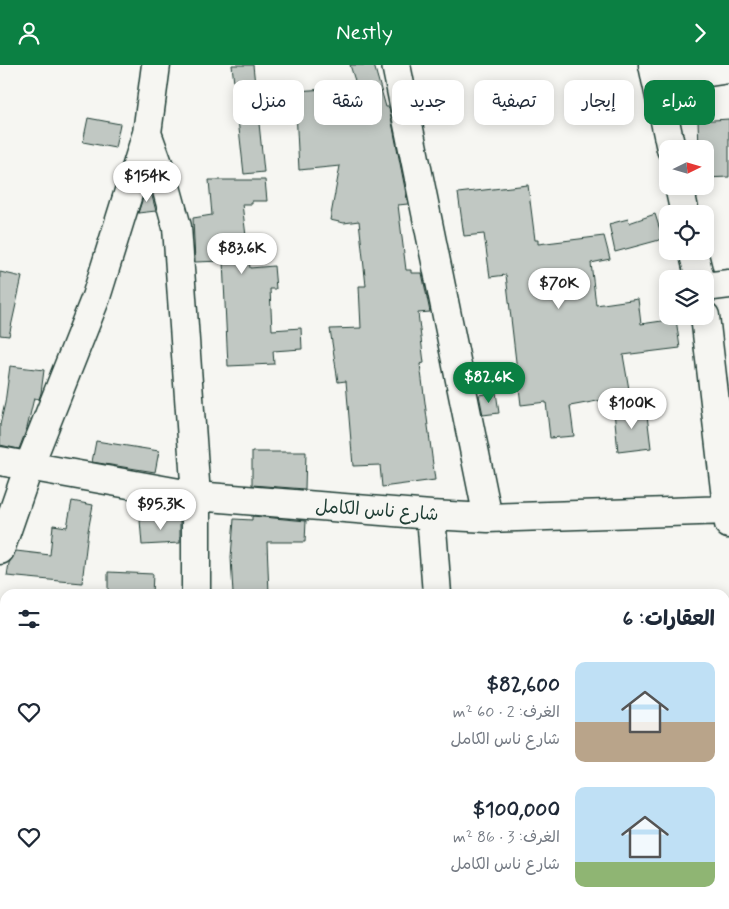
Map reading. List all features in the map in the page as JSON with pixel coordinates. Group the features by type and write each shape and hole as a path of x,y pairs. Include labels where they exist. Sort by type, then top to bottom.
{"street":[{"path":"0,551 28,467 96,297 147,133 156,65"},
{"path":"396,65 488,518"},
{"path":"669,140 654,73 729,69"},
{"path":"147,133 165,183 177,227 196,496 196,589"},
{"path":"714,286 729,284"},
{"path":"706,325 728,515"},
{"name":"شارع ناس الكامل","path":"0,461 196,496 432,515 488,518 728,515"},
{"path":"432,515 437,589"}],"building":[{"path":"232,65 253,65 255,80 234,80"},
{"path":"350,65 374,65 378,80 355,80"},
{"path":"304,90 314,90 314,125 382,125 382,93 386,107 389,107 408,204 398,205 406,270 411,270 411,273 422,273 430,312 418,313 424,363 420,364 435,480 382,487 380,465 353,466 346,381 338,382 330,329 361,328 359,286 366,286 359,221 344,223 330,220 340,166 299,170 297,125 304,125"},
{"path":"88,118 120,124 115,148 83,142"},
{"path":"729,119 729,177 714,178 714,140 699,140 698,125 715,125 715,120"},
{"path":"239,125 259,125 264,172 244,174"},
{"path":"209,180 265,180 267,201 252,201 252,204 242,204 250,268 274,266 276,289 270,289 272,330 301,328 302,349 273,351 274,364 228,366 223,261 195,262 193,218 212,215"},
{"path":"528,185 535,240 538,240 538,244 604,236 610,259 591,263 596,305 638,299 641,324 659,321 659,325 677,325 680,348 623,355 630,395 570,406 574,436 550,438 546,402 521,405 506,275 490,277 484,234 464,236 458,193"},
{"path":"146,189 150,189 156,211 138,213"},
{"path":"655,214 659,226 659,240 615,252 609,224 628,219 629,223"},
{"path":"0,272 22,277 9,336 0,335"},
{"path":"10,366 44,370 41,393 39,399 34,398 27,428 19,449 0,445 0,425"},
{"path":"496,392 499,413 483,415 479,395"},
{"path":"646,407 651,448 618,452 614,411"},
{"path":"96,441 159,451 155,472 92,462"},
{"path":"252,452 306,452 305,489 252,485"},
{"path":"72,501 93,505 82,583 7,576 9,563 16,551 50,555 53,525 67,527"},
{"path":"252,516 306,521 305,542 267,542 269,589 233,589 231,557 234,519 252,520"},
{"path":"180,517 180,543 142,545 140,520"},
{"path":"108,572 153,574 152,589 108,589"}]}
